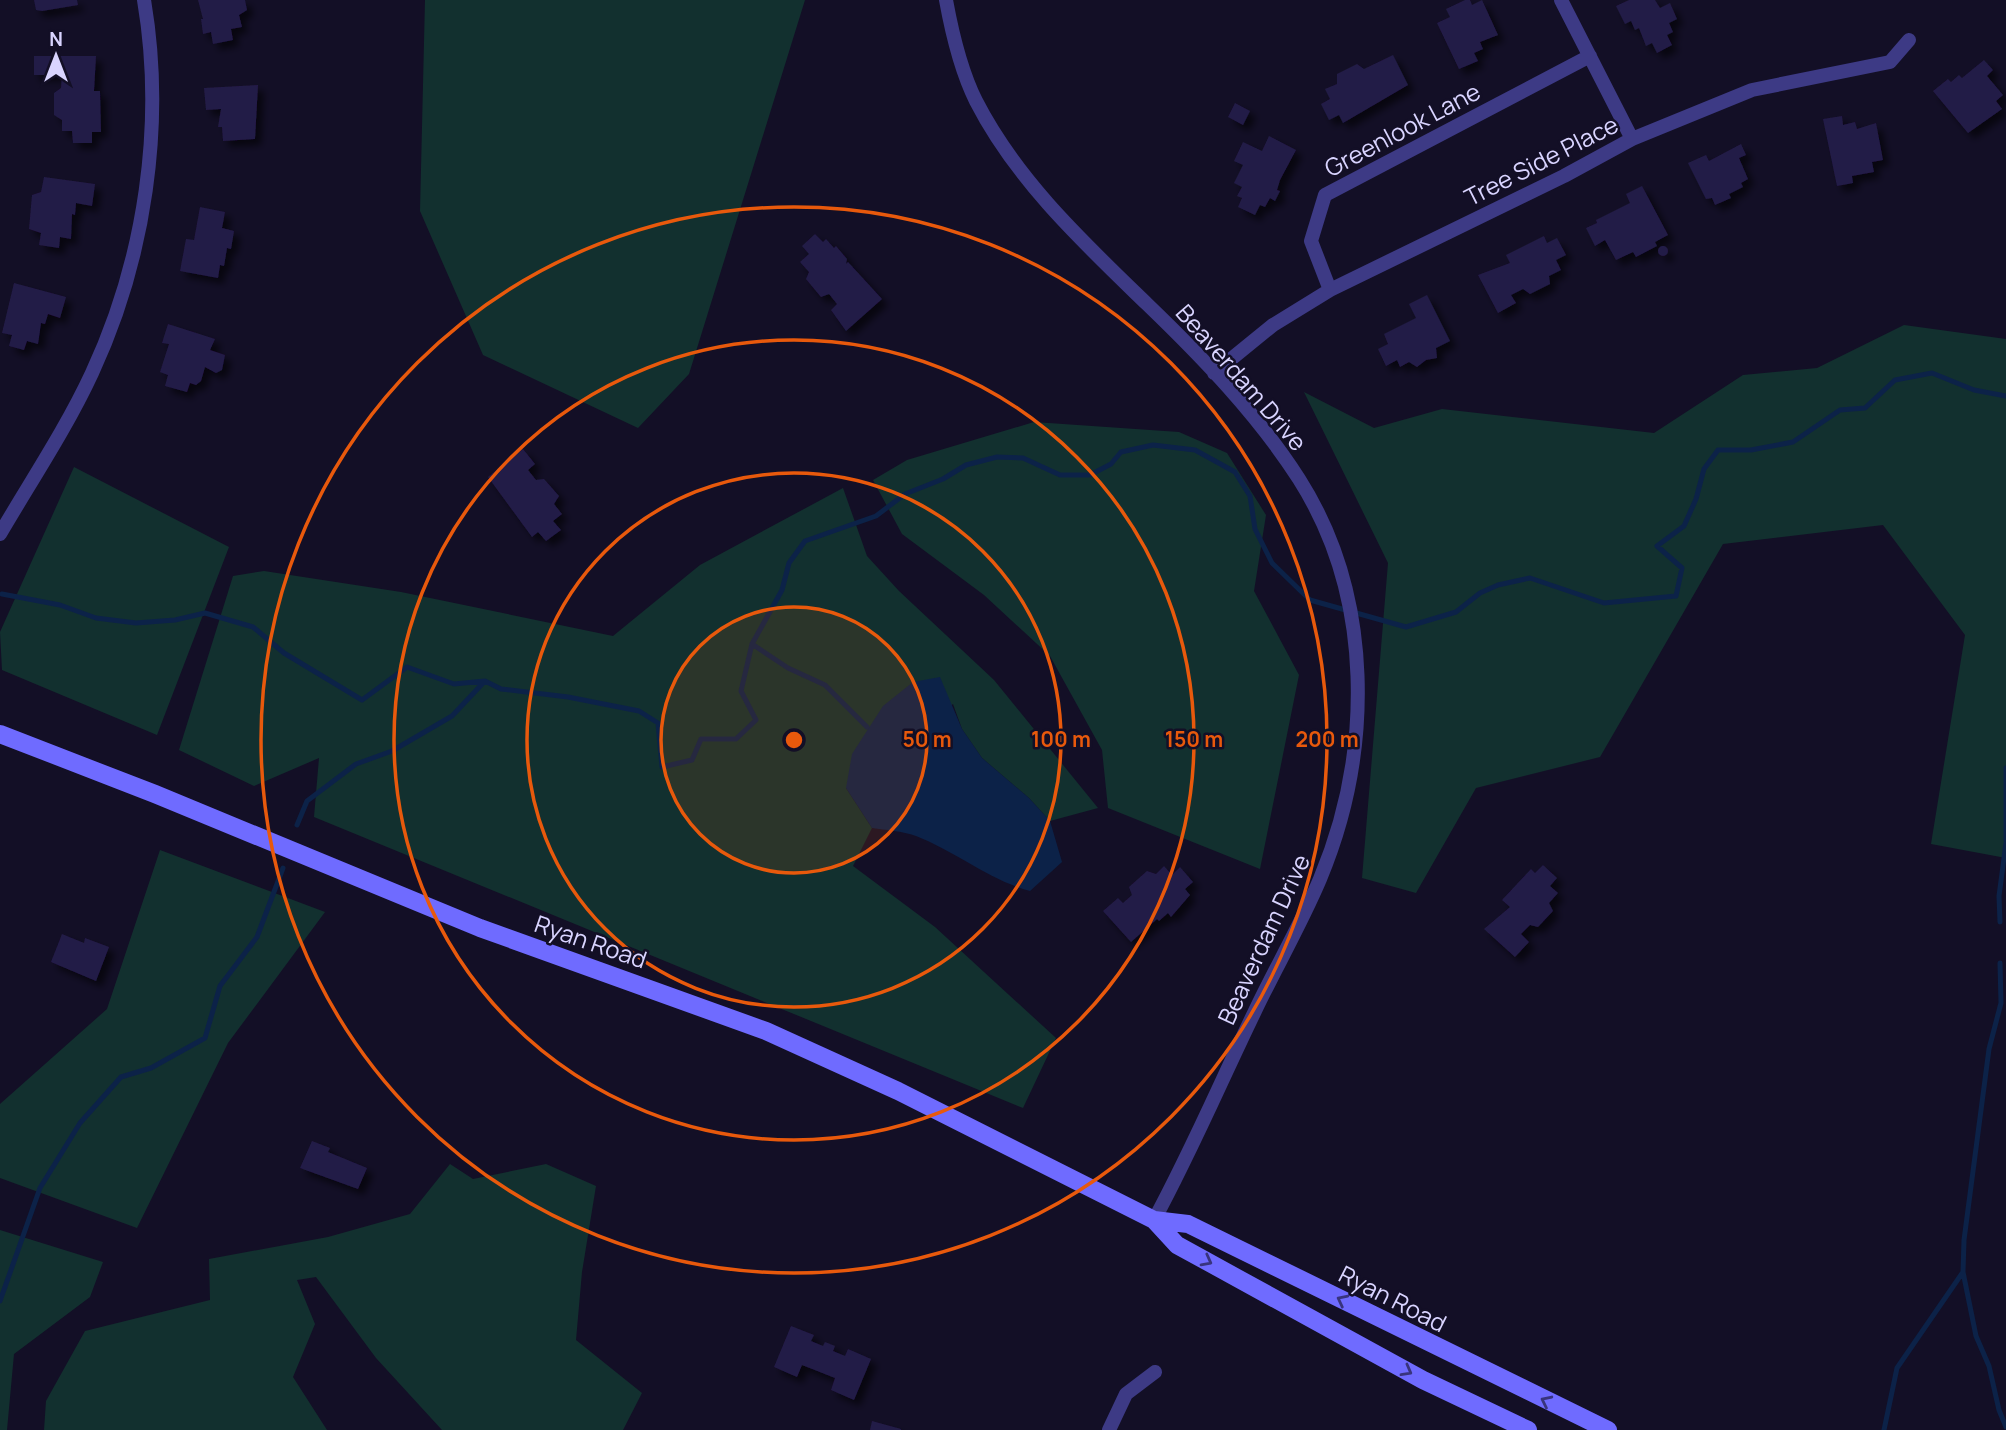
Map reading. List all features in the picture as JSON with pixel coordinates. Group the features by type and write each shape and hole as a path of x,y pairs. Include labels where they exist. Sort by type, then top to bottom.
{"main road":[{"name":"Ryan Road","path":"0,734 155,794 480,928 766,1031 898,1091 1154,1220 1188,1224 1608,1430"},
{"name":"Ryan Road","path":"1154,1220 1177,1245 1423,1380 1528,1430"}],"street":[{"path":"0,534 92,374 116,316 134,256 149,169 150,84 144,0"},
{"name":"Beaverdam Drive","path":"946,0 951,27 975,99 1017,167 1066,225 1214,373 1300,480 1336,554 1349,599 1358,662 1357,724 1352,762 1321,878 1240,1042 1187,1159 1154,1220"},
{"path":"1560,0 1632,139"},
{"name":"Tree Side Place","path":"1214,373 1273,325 1330,290 1564,176 1632,139 1752,90 1890,62 1909,40"},
{"name":"Greenlook Lane","path":"1330,290 1311,241 1325,195 1590,56"},
{"path":"1109,1430 1126,1394 1155,1373"}],"green space":[{"path":"425,0 805,0 689,374 638,428 483,355 420,211"},
{"path":"1904,325 2006,339 2006,858 1931,844 1965,635 1883,525 1723,544 1600,757 1476,788 1416,893 1362,878 1388,563 1304,392 1374,428 1442,409 1654,433 1743,375 1817,368"},
{"path":"1034,422 1179,432 1227,453 1266,515 1254,591 1299,675 1260,869 1108,808 1102,750 1050,656 984,595 902,534 873,480 907,460"},
{"path":"74,467 229,547 157,735 2,670 0,632"},
{"path":"843,488 867,556 899,591 994,680 1098,808 1050,821 1029,798 982,758 962,729 953,704 846,788 872,828 853,866 935,927 1056,1038 1023,1108 314,817 319,758 254,786 179,750 233,576 264,571 401,592 613,636 700,565"},
{"path":"160,850 325,912 228,1043 137,1228 0,1178 0,1104 107,1009"},
{"path":"450,1164 473,1179 546,1164 596,1186 582,1272 576,1340 642,1393 623,1430 442,1430 376,1358 316,1277 297,1280 315,1324 293,1377 327,1430 44,1430 46,1401 85,1331 210,1300 209,1259 328,1237 410,1214"},
{"path":"0,1230 103,1262 90,1297 14,1354 7,1430 0,1430"}],"water":[{"path":"940,677 962,729 982,758 1029,798 1050,821 1062,862 1030,891 1000,880 916,836 872,828 846,788 852,754 883,706 913,682"}],"building":[{"path":"34,0 77,0 78,5 42,11 36,10"},
{"path":"198,0 245,0 247,10 239,15 242,27 231,29 233,40 213,44 211,32 203,34 203,19"},
{"path":"1470,0 1472,5 1482,0 1498,35 1480,42 1483,49 1474,53 1478,61 1459,69 1437,23 1450,17 1446,9"},
{"path":"1629,0 1655,0 1660,8 1670,3 1677,19 1669,23 1673,32 1667,35 1672,45 1657,53 1652,43 1646,46 1639,28 1635,30 1631,21 1625,24 1616,6"},
{"path":"1393,55 1408,85 1343,123 1339,115 1329,120 1321,104 1330,99 1325,89 1337,84 1337,74 1357,64 1364,69"},
{"path":"34,56 96,56 94,91 100,91 101,132 92,132 92,143 73,143 72,131 62,131 62,120 54,115 54,93 61,88 62,75 34,75"},
{"path":"1984,60 1993,70 1987,76 2003,95 1996,101 2002,109 1968,133 1933,91 1948,79 1951,82 1959,75 1962,78"},
{"path":"258,85 255,139 223,141 222,127 218,127 221,109 206,110 204,88"},
{"path":"1235,103 1250,111 1243,125 1228,117"},
{"path":"1842,116 1843,125 1855,122 1857,129 1876,123 1883,160 1872,162 1874,172 1852,176 1853,183 1837,186 1823,119"},
{"path":"1269,136 1296,150 1280,180 1277,190 1280,191 1275,201 1270,198 1265,207 1260,205 1255,215 1238,207 1242,198 1237,196 1242,187 1234,183 1243,165 1234,161 1243,142 1262,151"},
{"path":"1741,144 1746,155 1739,158 1748,179 1741,183 1743,187 1729,194 1731,198 1715,205 1712,198 1706,199 1688,163 1706,155 1709,161"},
{"path":"44,177 95,184 92,206 76,203 75,215 72,214 71,239 60,237 59,248 39,245 41,233 29,229 32,195 41,192"},
{"path":"1642,186 1668,235 1655,242 1657,246 1636,257 1633,252 1616,260 1605,240 1595,246 1586,228 1630,203 1626,194"},
{"path":"200,207 225,212 222,228 234,231 231,249 227,248 224,266 220,265 218,278 180,271 186,239 194,240"},
{"path":"815,234 823,242 826,239 834,248 836,246 847,259 846,264 848,262 882,299 846,331 831,310 837,304 829,294 821,297 806,279 809,272 800,262 809,254 802,246"},
{"path":"1544,236 1547,243 1557,238 1566,255 1556,260 1561,270 1549,276 1550,284 1530,294 1523,289 1511,295 1516,303 1498,313 1478,275 1510,263 1506,255"},
{"path":"1663,246 1667,247 1667,255 1663,256 1659,255 1658,251 1659,247"},
{"path":"14,283 66,297 60,318 48,314 45,324 41,323 38,344 27,341 24,350 9,346 12,335 2,333"},
{"path":"1427,295 1450,341 1436,348 1437,358 1426,360 1417,367 1409,362 1400,367 1397,360 1386,366 1378,349 1388,344 1384,334 1416,318 1409,304"},
{"path":"168,324 215,339 210,350 225,355 222,370 216,373 205,367 201,381 196,385 190,383 187,392 165,386 168,375 160,372 169,344 162,343"},
{"path":"523,449 535,464 528,470 536,480 544,479 559,496 554,504 562,514 553,521 561,530 546,541 538,532 532,537 488,477"},
{"path":"1543,865 1557,878 1550,886 1558,893 1549,903 1553,911 1538,927 1530,925 1521,934 1529,942 1515,957 1484,929 1510,907 1502,900 1531,869 1535,873"},
{"path":"1164,866 1172,875 1180,867 1193,882 1185,889 1190,895 1171,917 1168,913 1159,921 1157,919 1131,942 1103,911 1118,898 1123,903 1132,895 1129,887 1147,871 1156,874"},
{"path":"62,934 84,943 85,938 109,947 96,981 51,962"},
{"path":"312,1141 330,1148 328,1152 367,1168 358,1189 300,1168"},
{"path":"791,1326 814,1335 811,1341 823,1346 825,1342 835,1346 833,1351 845,1356 848,1349 871,1359 854,1400 831,1390 835,1378 802,1365 797,1377 774,1367"},
{"path":"872,1421 901,1429 901,1430 870,1430"}],"waterway":[{"path":"2,594 60,605 96,618 136,623 175,620 205,613 253,627 284,653 362,700 407,667 454,684 485,681 501,689 568,697 639,711 658,723 662,767 692,760 701,739 736,739 756,720 741,691 752,644 782,590 789,563 805,541 876,516 905,494 943,479 966,465 997,457 1023,458 1060,475 1090,475 1111,464 1121,452 1153,445 1195,450 1235,472 1250,496 1255,529 1272,563 1310,600 1406,627 1456,612 1480,593 1498,585 1530,578 1604,603 1676,596 1682,568 1657,546 1684,526 1696,499 1704,469 1718,450 1751,450 1793,442 1840,410 1865,408 1895,380 1932,373 1974,390 2006,396"},
{"path":"752,644 788,668 825,685 867,727"},
{"path":"297,825 307,801 356,764 392,751 452,716 484,682"},
{"path":"2006,768 2006,840"},
{"path":"2000,922 1999,896 2006,843"},
{"path":"0,1301 40,1188 80,1123 121,1077 151,1068 205,1038 220,986 257,937 283,868"},
{"path":"1884,1430 1897,1368 1963,1272 1964,1240 1989,1049 2001,1003 2000,963"},
{"path":"1963,1272 1976,1336 1989,1366 1999,1410 2006,1427"}]}
